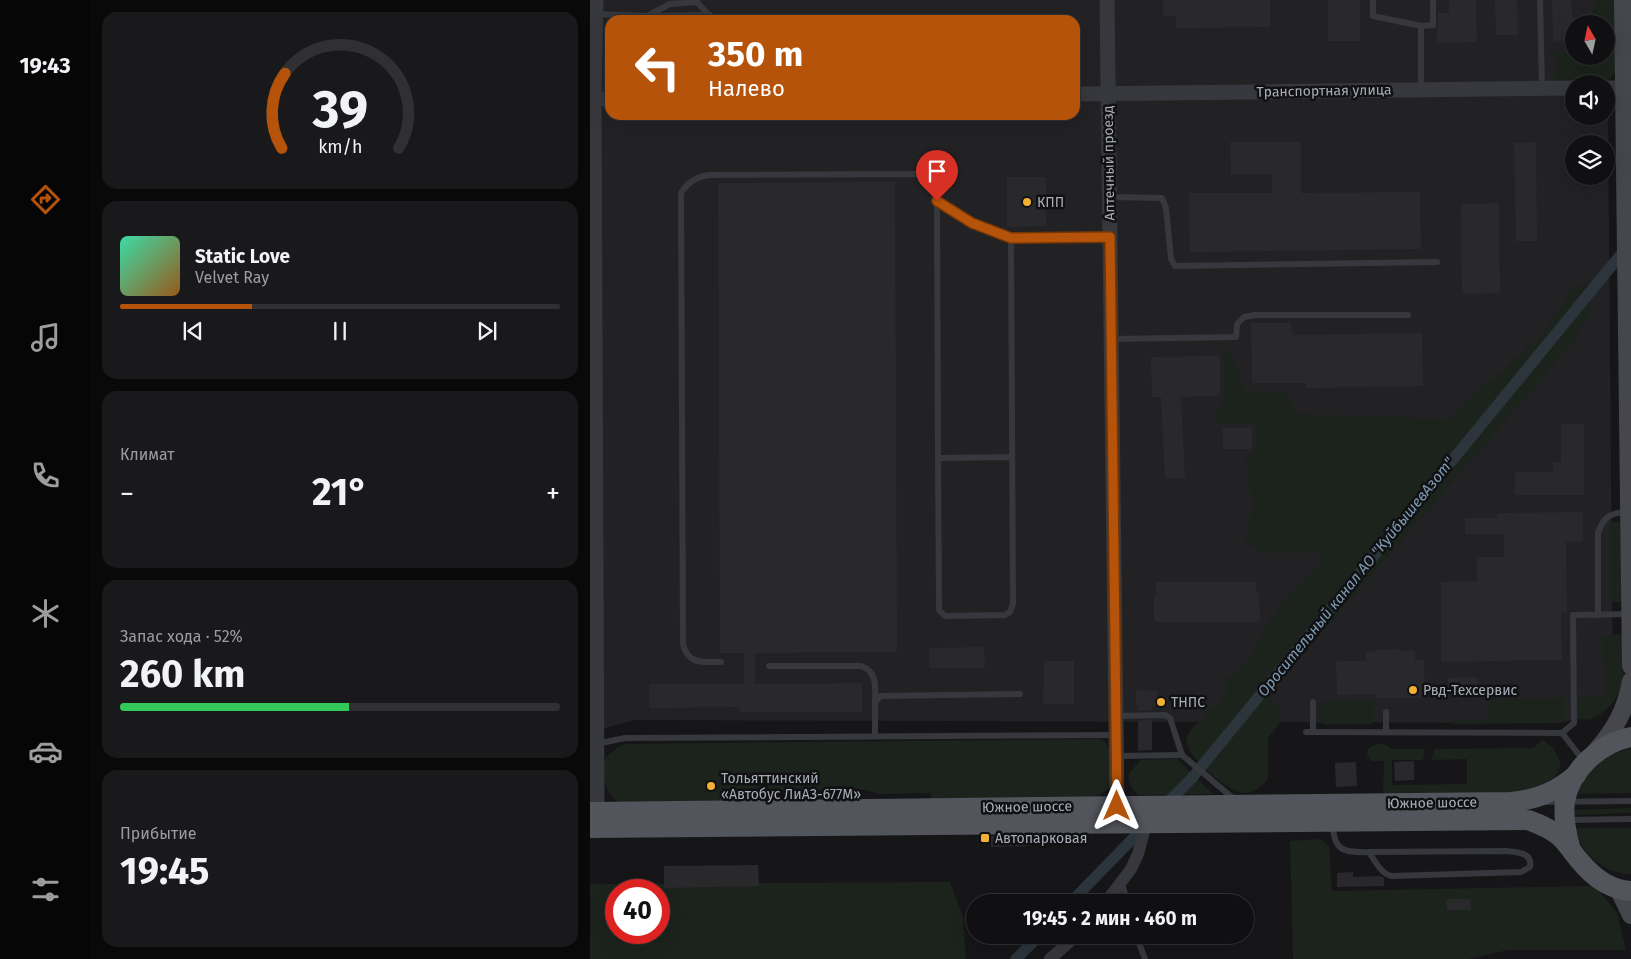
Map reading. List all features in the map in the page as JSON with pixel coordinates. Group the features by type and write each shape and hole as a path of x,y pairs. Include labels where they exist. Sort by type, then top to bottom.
{"main road":[{"path":"1623,0 1620,88 1630,504 1631,666"},
{"path":"1552,816 1585,764 1607,740 1622,714 1628,698 1631,681"},
{"name":"Южное шоссе","path":"592,817 1117,806 1511,802 1544,796 1561,787 1606,745 1631,737"},
{"name":"Южное шоссе","path":"592,817 1146,824 1333,822 1552,816"},
{"name":"Южное шоссе","path":"1552,816 1553,831 1570,847"},
{"name":"Южное шоссе","path":"1552,816 1578,860 1590,873 1625,891"},
{"path":"1625,891 1631,915"}],"street":[{"name":"Аптечный проезд","path":"1107,0 1117,806"},
{"path":"592,817 592,99 596,7"},
{"name":"Транспортная улица","path":"1080,94 1565,88"},
{"path":"592,99 605,99"},
{"path":"1113,894 1131,869 1138,854 1146,824"},
{"path":"1050,959 1067,944"}],"lane":[{"path":"1373,0 1373,16 1421,26 1433,25 1433,0"},
{"path":"1540,0 1542,89"},
{"path":"654,15 670,4 697,2 708,15"},
{"path":"596,7 635,15"},
{"path":"1421,26 1421,90"},
{"path":"721,662 701,662 690,658 685,652 683,644 681,193 691,181 708,175 918,174 928,175 933,180 937,187 940,610 945,616 999,616 1005,615 1012,609 1011,238"},
{"path":"1110,197 1162,198 1166,208 1171,259 1175,266 1437,262"},
{"path":"937,201 972,223 1011,238 1110,237"},
{"path":"1111,339 1236,337 1237,324 1244,317 1255,315 1408,315"},
{"path":"938,458 1012,457"},
{"path":"1598,615 1598,533 1602,521 1630,504"},
{"path":"1306,732 1562,733 1574,723 1573,615 1630,614"},
{"path":"769,666 861,666 872,673 875,678 875,736"},
{"path":"875,703 878,698 886,695 1020,694"},
{"path":"1313,702 1313,732"},
{"path":"1386,712 1386,732"},
{"path":"1117,716 1165,715 1170,718 1182,755 1240,805"},
{"path":"1562,733 1585,764"},
{"path":"593,744 625,738 1117,735"},
{"path":"1117,756 1182,755"},
{"path":"1552,816 1631,801"},
{"path":"1511,802 1552,816 1631,819"},
{"path":"1333,822 1333,834 1338,845 1344,850 1354,853 1369,852 1504,850 1526,855 1531,863 1530,867 1521,872 1392,876 1387,875 1382,870 1369,852"},
{"path":"1122,883 1125,894"},
{"path":"1140,944 1146,959"}],"shaded area":[{"path":"590,0 1607,0 1607,15 1565,15 1565,65 1608,65 1608,75 1565,75 1565,125 1608,125 1608,135 1565,135 1565,185 1609,185 1613,702 1600,711 1586,717 1559,723 634,720 590,732"},
{"path":"1595,0 1617,0 1616,71 1613,75 1565,75 1565,83 1554,82 1551,77 1556,74 1556,53 1565,52 1565,65 1615,65 1615,15 1590,15 1594,12"},
{"path":"1590,280 1590,313 1571,345 1271,692 1270,700 1280,711 1280,723 1268,738 1268,779 1249,793 1228,787 1218,780 1191,753 1187,744 1187,737 1199,721 1226,694 1226,680 1249,659 1272,616 1321,562 1322,553 1265,553 1245,542 1252,506 1246,459 1258,446 1257,423 1213,423 1224,399 1223,345 1234,361 1245,391 1286,392 1297,414 1449,419 1544,331 1573,288"},
{"path":"1612,522 1619,522 1621,524 1624,602 1611,602 1610,527"},
{"path":"1624,634 1625,657 1620,690 1608,708 1597,716 1588,720 1580,719 1578,714 1579,699 1604,696 1602,636"},
{"path":"1489,698 1565,698 1565,717 1559,723 1455,724 1451,722 1451,720 1489,720"},
{"path":"1374,701 1374,720 1371,724 1323,724 1317,718 1317,702"},
{"path":"1098,739 1104,741 1109,748 1110,786 1106,791 1093,798 931,799 931,793 878,794 867,790 743,790 733,800 621,804 607,790 603,772 605,758 618,747 625,744"},
{"path":"1543,740 1554,749 1561,764 1555,777 1538,787 1517,793 1383,796 1384,761 1371,761 1367,755 1368,749 1380,744 1386,745 1391,749 1425,749 1423,760 1392,760 1392,785 1467,784 1467,759 1431,760 1435,749 1533,748"},
{"path":"1631,749 1631,793 1578,794 1585,777 1597,763 1613,754"},
{"path":"1177,759 1213,794 1139,795 1129,783 1129,773 1141,760"},
{"path":"1631,808 1631,813 1573,815 1572,810"},
{"path":"1572,828 1631,828 1631,874 1621,873 1602,866 1588,854"},
{"path":"1320,839 1329,846 1332,891 1595,886 1617,913 1626,950 1508,950 1469,959 1293,959 1290,841"},
{"path":"950,882 963,917 966,959 590,959 590,884 605,884 605,944 670,944 670,884"}],"building":[{"path":"1163,0 1270,0 1270,27 1176,28 1176,16 1163,16"},
{"path":"1328,0 1360,0 1360,41 1328,41"},
{"path":"1449,0 1476,0 1477,42 1436,43 1438,13 1449,13"},
{"path":"1495,0 1517,0 1518,35 1496,35"},
{"path":"1552,0 1571,0 1572,15 1565,15 1565,40 1553,41"},
{"path":"1230,142 1301,142 1301,193 1420,192 1421,249 1190,252 1189,193 1272,193 1272,174 1231,174"},
{"path":"1536,142 1537,241 1516,241 1514,143"},
{"name":"КПП","path":"1007,177 1046,177 1046,226 1007,227"},
{"path":"895,182 897,652 755,653 755,684 862,683 862,712 740,712 740,707 649,708 649,684 744,684 744,653 720,653 718,183"},
{"path":"1499,203 1500,293 1462,294 1461,204"},
{"path":"1251,323 1291,323 1292,335 1422,333 1423,386 1306,388 1306,383 1252,383"},
{"path":"1220,356 1220,396 1181,397 1185,478 1165,479 1161,397 1152,397 1151,357"},
{"path":"1561,424 1584,424 1584,495 1515,495 1515,472 1553,472 1553,462 1561,462"},
{"path":"1252,427 1252,449 1223,449 1223,428"},
{"path":"1583,512 1583,541 1566,542 1567,612 1561,613 1562,660 1441,662 1441,582 1477,581 1477,557 1504,557 1504,534 1465,534 1465,518 1497,518 1497,514 1504,513"},
{"path":"1156,582 1256,582 1256,593 1259,593 1260,619 1256,622 1156,622 1154,619 1154,595 1156,595"},
{"path":"984,647 985,668 929,668 929,648"},
{"path":"1400,649 1401,651 1415,651 1415,660 1424,660 1425,698 1376,698 1376,694 1337,695 1336,661 1366,661 1366,652"},
{"path":"1044,661 1074,661 1074,704 1043,704"},
{"path":"1477,677 1478,688 1448,688 1448,678"},
{"path":"1136,690 1157,691 1157,706 1152,705 1152,710 1138,711"},
{"path":"1152,720 1152,750 1138,751 1138,721"},
{"path":"1414,761 1414,780 1395,781 1394,762"},
{"path":"1356,762 1357,786 1336,787 1335,763"},
{"path":"991,836 1029,836 1031,846 991,847"},
{"path":"758,865 759,886 670,888 670,879 664,879 664,866"},
{"path":"1353,872 1353,877 1380,876 1384,878 1384,886 1337,887 1337,873"},
{"path":"1446,899 1470,899 1471,910 1447,910"}],"waterway":[{"name":"Оросительный канал АО \"КуйбышевАзот\"","path":"1164,806 1192,778 1627,247"},
{"name":"Оросительный канал АО \"КуйбышевАзот\"","path":"1079,894 1148,823"},
{"name":"Оросительный канал АО \"КуйбышевАзот\"","path":"1016,959 1031,944"}],"place":[{"name":"КПП","path":"1027,202"},
{"name":"Рвд-Техсервис","path":"1413,690"},
{"name":"ТНПС","path":"1161,702"},
{"name":"Тольяттинский «Автобус ЛиАЗ-677М»","path":"711,786"},
{"name":"Автопарковая","path":"985,838"}],"route":[{"path":"937,201 972,223 1011,238 1110,237 1117,806"}]}
